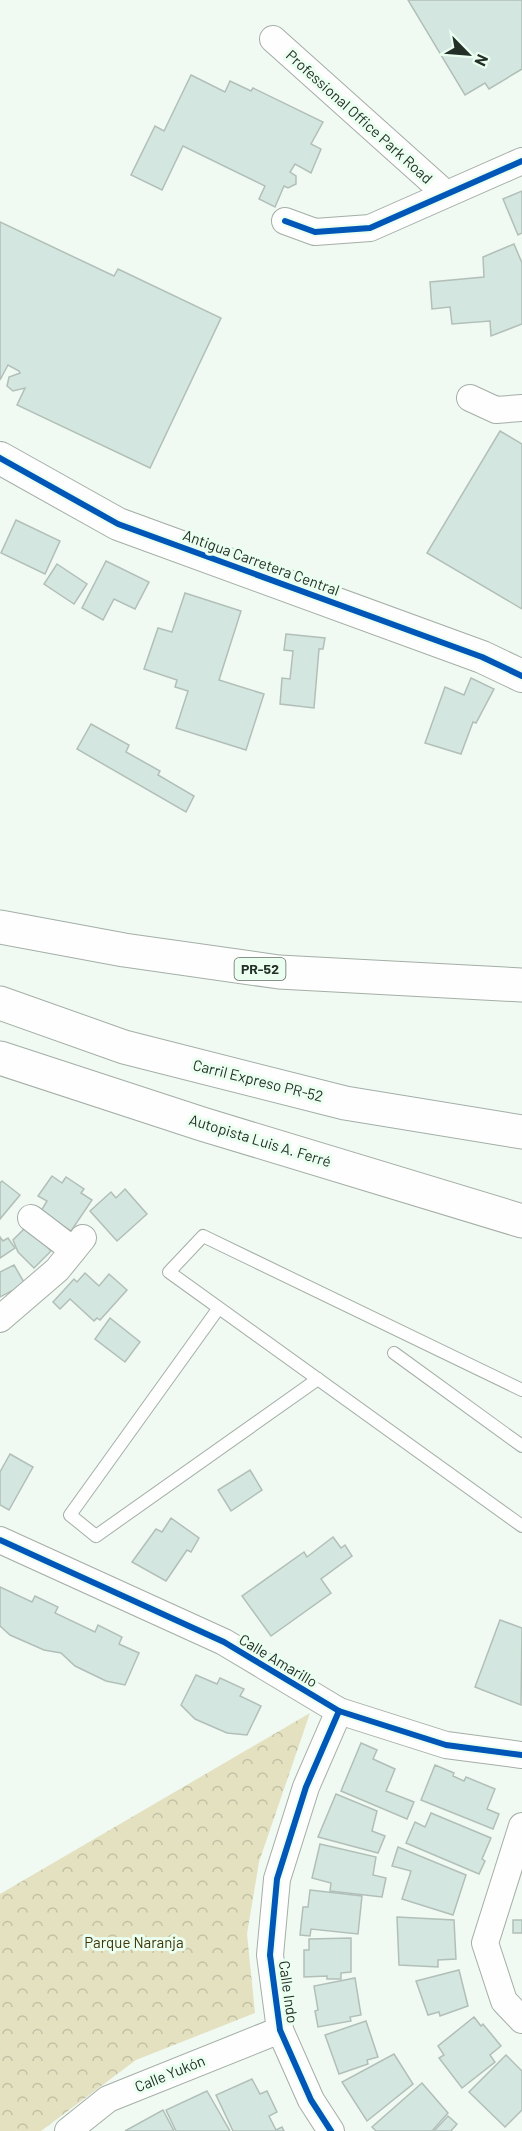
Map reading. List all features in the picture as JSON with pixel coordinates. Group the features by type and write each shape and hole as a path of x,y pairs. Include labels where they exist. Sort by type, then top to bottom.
{"highway":[{"name":"PR-52","path":"0,927 124,950 279,972 522,985"},
{"name":"Carril Expreso PR-52","path":"0,1003 124,1047 334,1100 522,1132"},
{"name":"Autopista Luis A. Ferré","path":"0,1058 202,1124 522,1221"},
{"path":"398,1183 522,1239"}],"street":[{"name":"Professional Office Park Road","path":"273,39 446,194"},
{"name":"Professional Office Park Road","path":"285,221 315,232 370,228 522,161"},
{"path":"470,398 496,410 522,408"},
{"name":"Antigua Carretera Central","path":"0,458 118,524 482,657 522,676"},
{"path":"0,1319 57,1270 78,1244 30,1218"},
{"name":"Calle Amarillo","path":"0,1540 224,1642 339,1711 446,1745 522,1755"},
{"name":"Calle Indo","path":"331,2131 311,2100 280,2030 270,1954 277,1879 306,1787 339,1711"},
{"path":"522,1826 485,1943 504,2001 522,2020"},
{"name":"Calle Yukón","path":"68,2131 108,2099 280,2030"}],"lane":[{"path":"522,1390 203,1236 169,1272 522,1526"},
{"path":"218,1309 70,1515 96,1536 318,1379"},
{"path":"394,1353 522,1446"}],"green space":[{"name":"Parque Naranja","path":"310,1713 259,1862 247,1934 255,2013 136,2060 41,2131 0,2131 0,1894"}],"building":[{"path":"408,0 522,0 522,69 489,89 485,83 465,95"},
{"path":"191,75 225,92 230,81 251,91 253,88 323,122 311,144 321,149 311,173 295,164 290,172 296,176 296,184 288,188 284,186 275,207 259,199 265,186 183,146 162,190 131,175 155,126 164,131"},
{"path":"522,191 522,233 518,235 503,199"},
{"path":"0,222 114,276 118,269 221,318 150,468 17,405 25,388 13,391 7,386 9,377 20,373 19,371 8,365 0,380"},
{"path":"514,244 522,263 522,324 491,336 490,321 452,324 450,307 432,309 430,282 484,277 483,257"},
{"path":"500,431 522,444 522,609 427,553"},
{"path":"16,520 60,541 45,574 1,553"},
{"path":"106,561 149,582 135,609 114,599 103,620 82,608"},
{"path":"57,564 87,584 74,604 44,584"},
{"path":"185,593 241,611 219,680 264,694 246,750 176,728 188,691 175,687 177,680 144,669 158,628 172,632"},
{"path":"286,634 325,638 323,649 319,649 314,708 280,704 282,678 290,679 293,651 284,650"},
{"path":"471,678 494,689 476,723 473,722 461,754 425,743 445,687 464,695"},
{"path":"91,724 129,745 126,752 160,771 158,775 194,796 186,812 77,749"},
{"path":"52,1176 62,1183 66,1177 84,1189 81,1193 92,1200 71,1231 41,1211 47,1201 38,1196"},
{"path":"2,1181 20,1195 0,1219 0,1183"},
{"path":"125,1189 147,1214 117,1241 90,1211 111,1192 116,1198"},
{"path":"27,1226 51,1251 34,1268 18,1252 13,1240"},
{"path":"0,1237 3,1241 8,1238 15,1248 0,1258"},
{"path":"14,1265 25,1284 0,1297 0,1272"},
{"path":"85,1273 99,1286 109,1274 127,1290 100,1320 97,1318 94,1321 70,1299 60,1309 53,1302 74,1279 77,1282"},
{"path":"110,1318 140,1342 125,1362 95,1339"},
{"path":"10,1454 33,1467 9,1510 0,1505 0,1472"},
{"path":"250,1470 262,1490 231,1511 218,1490"},
{"path":"171,1518 199,1538 191,1552 187,1550 166,1581 132,1562 156,1529 162,1532"},
{"path":"333,1537 341,1548 345,1545 352,1556 321,1579 331,1593 271,1636 242,1596 304,1552 307,1557"},
{"path":"0,1587 32,1602 35,1596 58,1607 55,1613 95,1632 98,1625 122,1637 119,1644 139,1653 125,1685 106,1681 75,1666 61,1653 44,1650 10,1635 0,1626"},
{"path":"500,1620 522,1628 521,1705 475,1687"},
{"path":"196,1675 217,1684 220,1678 244,1689 240,1696 261,1706 247,1735 227,1733 195,1719 181,1705"},
{"path":"361,1743 377,1750 373,1759 395,1769 386,1791 414,1802 407,1819 341,1791"},
{"path":"435,1765 454,1773 453,1776 464,1781 466,1777 495,1789 487,1809 499,1814 493,1829 421,1800"},
{"path":"336,1794 377,1811 372,1831 385,1836 378,1853 318,1837"},
{"path":"431,1813 491,1838 482,1859 485,1861 479,1874 406,1843 415,1822 425,1827"},
{"path":"320,1844 376,1857 373,1875 386,1878 382,1897 330,1891 331,1883 312,1878"},
{"path":"398,1847 466,1875 453,1915 402,1899 411,1871 392,1866"},
{"path":"310,1890 362,1896 358,1934 311,1929 310,1936 300,1935 303,1907 308,1907"},
{"path":"397,1917 454,1920 456,1959 438,1960 438,1967 399,1965"},
{"path":"513,1920 522,1920 522,1933 513,1933"},
{"path":"351,1938 351,1972 341,1973 341,1979 327,1979 327,1976 304,1977 304,1950 309,1950 309,1939"},
{"path":"459,1970 468,2006 440,2016 439,2012 428,2015 416,1981"},
{"path":"355,1978 361,2015 350,2017 351,2021 318,2027 314,1986"},
{"path":"474,2017 481,2026 483,2024 501,2046 490,2055 495,2062 462,2088 439,2058 444,2055 438,2046"},
{"path":"366,2021 378,2057 367,2060 368,2064 339,2074 325,2035"},
{"path":"394,2054 413,2084 367,2121 342,2082"},
{"path":"506,2055 522,2071 522,2110 505,2127 469,2092"},
{"path":"252,2079 260,2094 267,2091 277,2112 269,2116 276,2130 282,2127 284,2131 233,2131 216,2095"},
{"path":"422,2083 448,2113 432,2131 376,2131 372,2127"},
{"path":"207,2091 230,2131 176,2131 166,2110"},
{"path":"163,2110 174,2131 125,2131"},
{"path":"448,2116 457,2124 451,2131 434,2131"}],"cycle path":[{"path":"285,221 315,232 370,228 522,161"},
{"path":"0,458 118,524 482,657 522,676"},
{"path":"0,1540 224,1642 339,1711 446,1745 522,1755"},
{"path":"331,2131 311,2100 280,2030 270,1955 277,1879 306,1787 339,1711"}]}
